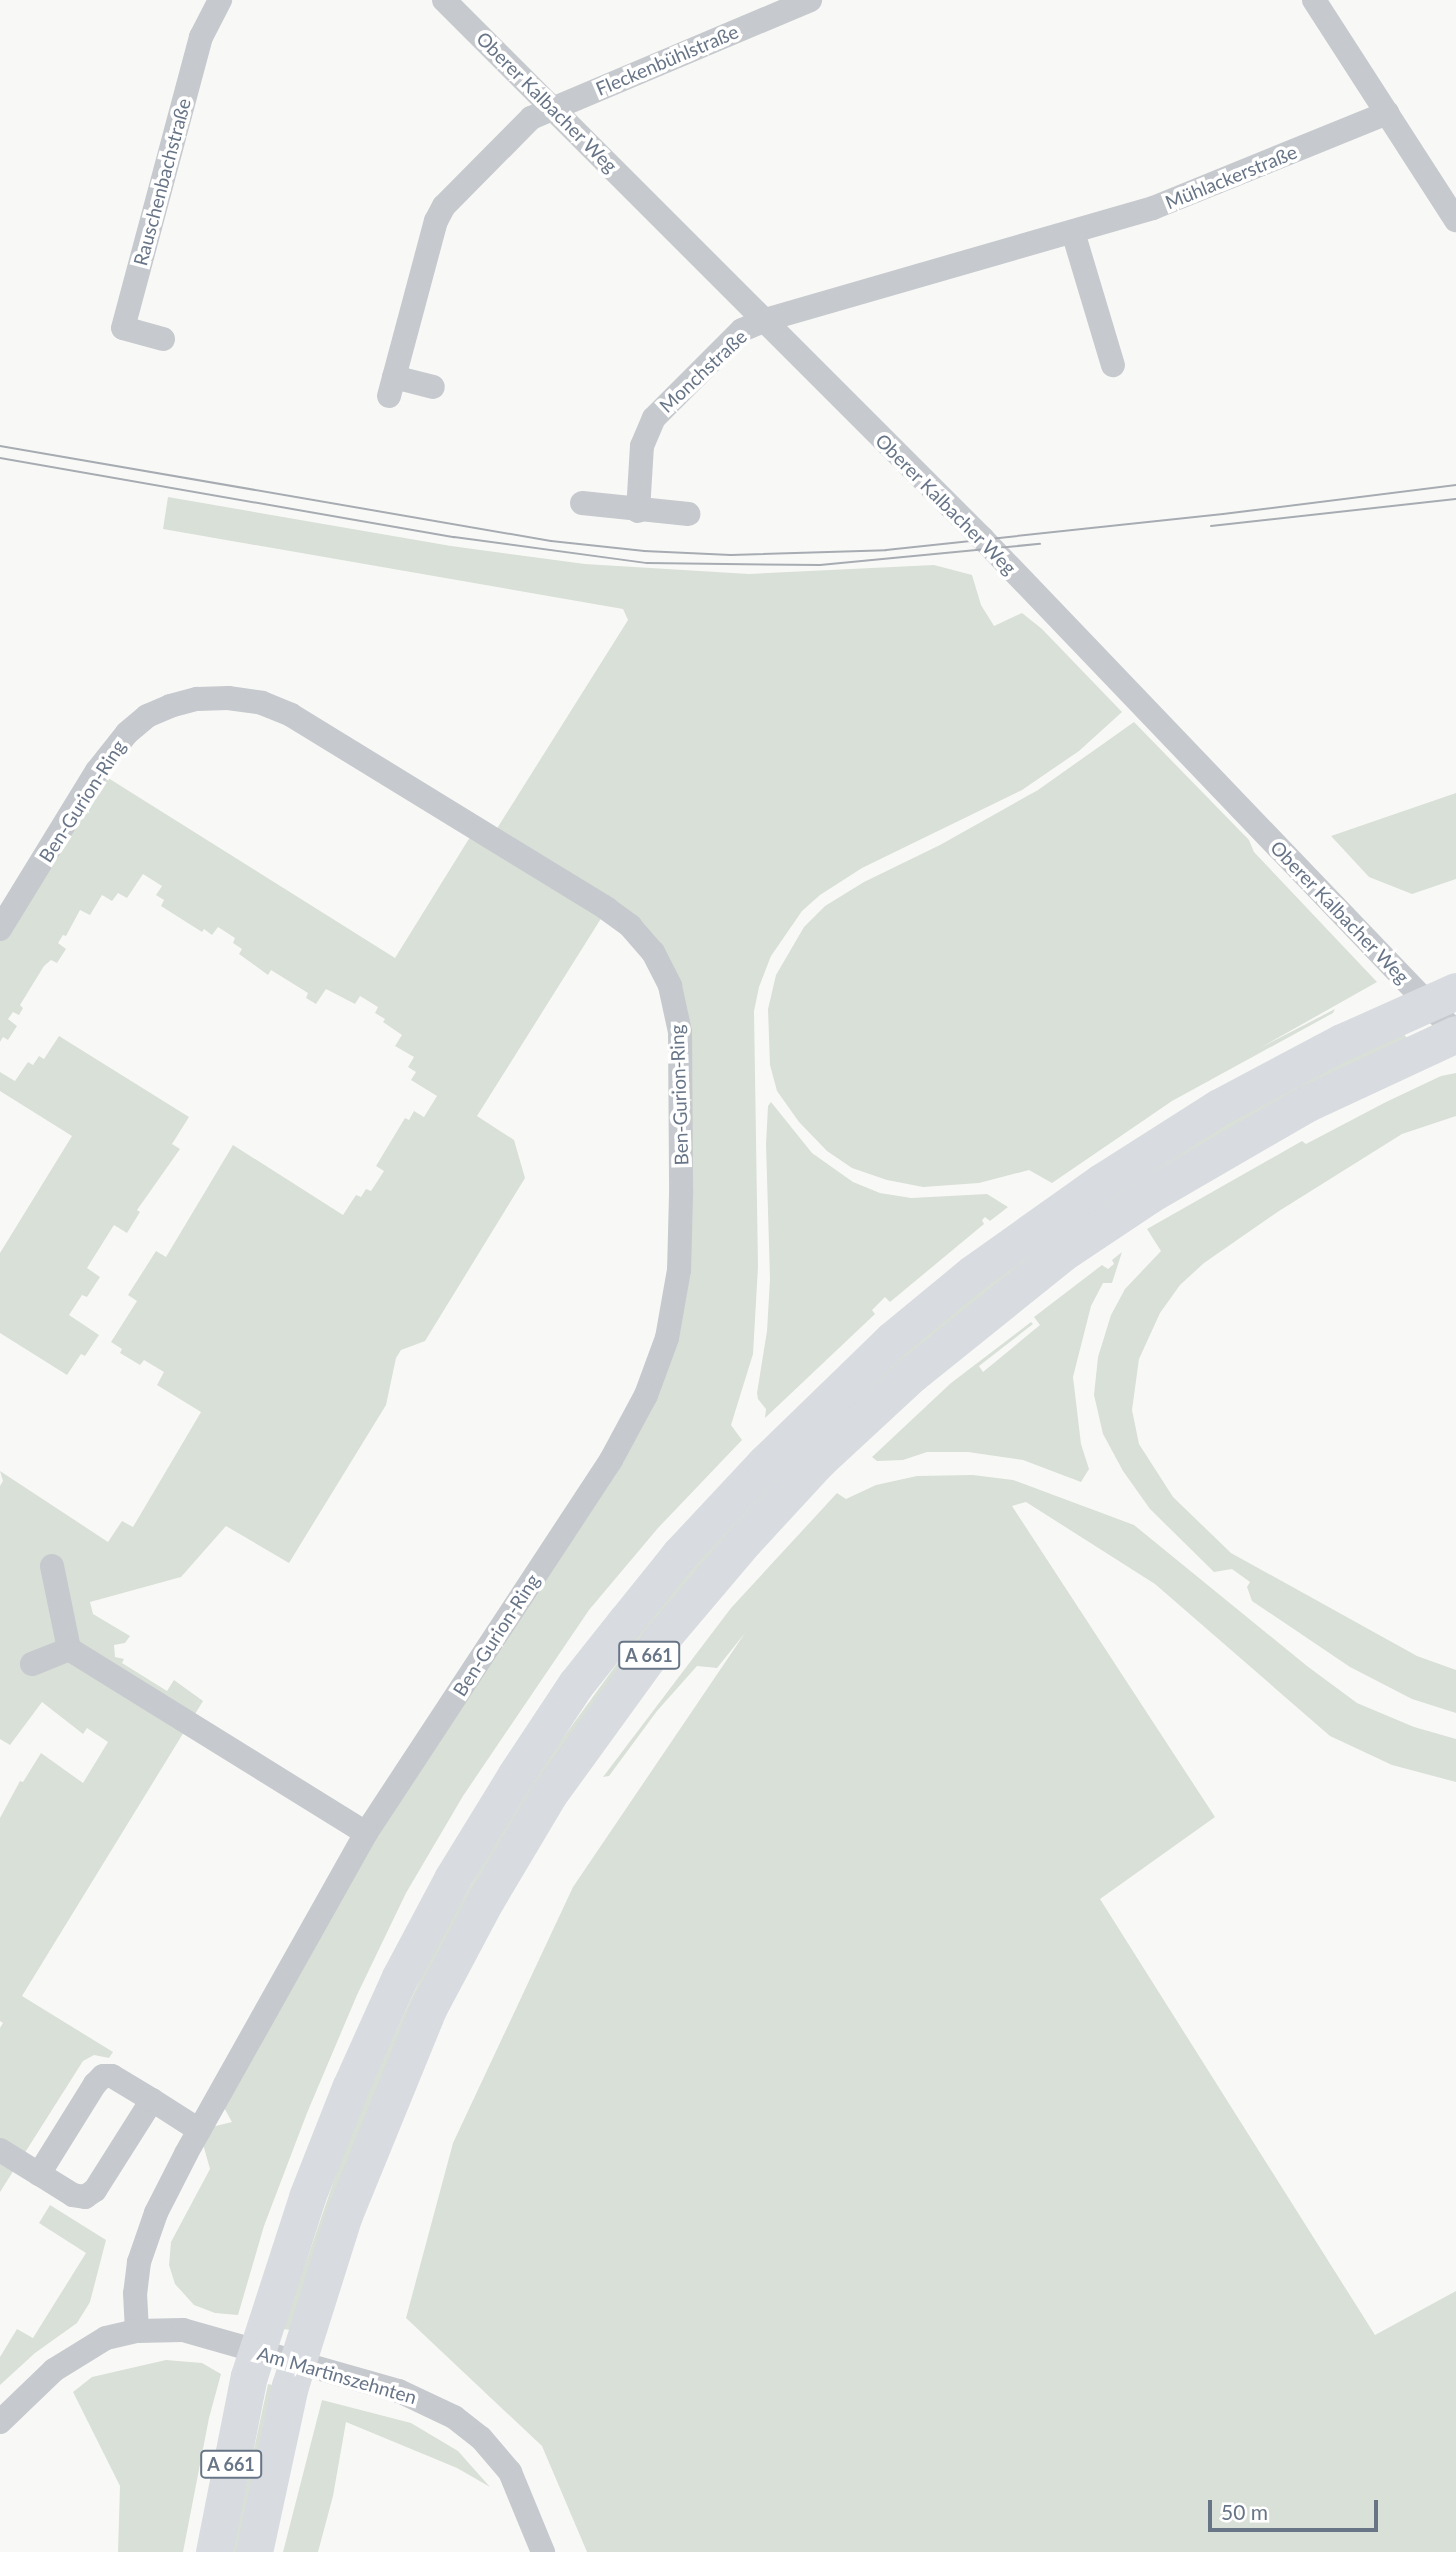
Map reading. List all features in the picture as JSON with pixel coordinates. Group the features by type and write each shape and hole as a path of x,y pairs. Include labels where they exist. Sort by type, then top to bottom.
{"highway":[{"name":"A 661","path":"214,2552 249,2376 307,2197 350,2088 400,1976 452,1879 515,1776 576,1684 679,1555 765,1463 893,1339 963,1282 1101,1182 1219,1107 1391,1020 1452,1018"},
{"name":"A 661","path":"254,2552 290,2386 344,2215 429,2007 486,1900 549,1794 661,1639 745,1540 818,1461 912,1374 1011,1293 1083,1239 1217,1154 1308,1103 1418,1050 1452,1018"}],"street":[{"name":"Rauschenbachstraße","path":"163,339 123,328 201,37 220,0"},
{"name":"Oberer Kalbacher Weg","path":"444,0 554,107 988,544 1452,1018"},
{"name":"Fleckenbühlstraße","path":"433,387 391,387 436,221 444,206 531,118 810,0"},
{"path":"1314,0 1456,220"},
{"name":"Mühlackerstraße","path":"765,320 1153,208 1387,113"},
{"path":"1073,232 1113,365"},
{"name":"Monchstraße","path":"638,512 642,446 654,418 742,330 765,320"},
{"path":"582,503 638,512 688,514"},
{"name":"Ben-Gurion-Ring","path":"0,929 97,771 127,733 147,716 197,699 228,698 262,703 291,715 607,909 630,926 653,952 670,986 680,1032 681,1195 678,1270 667,1338 646,1395 611,1460 366,1833 199,2130 156,2213 139,2262 135,2293 137,2331"},
{"path":"52,1566 69,1649 366,1833"},
{"path":"32,1664 69,1649"},
{"path":"39,2174 95,2084 103,2077 112,2076 199,2130"},
{"path":"0,2150 73,2195 85,2197 95,2190 152,2100"},
{"name":"Am Martinszehnten","path":"137,2331 183,2330 359,2378 429,2403 481,2438 510,2472 543,2552"},
{"path":"0,2422 54,2370 80,2352 106,2338 137,2331"}],"shaded area":[{"path":"168,497 451,546 585,564 749,574 934,565 972,575 981,605 994,626 1022,613 1042,629 1122,712 1079,751 1022,790 862,868 820,895 802,911 771,956 759,987 754,1011 758,1267 753,1354 731,1425 742,1440 658,1528 589,1610 463,1796 406,1893 357,1995 307,2113 264,2226 238,2315 215,2313 194,2305 175,2284 169,2265 171,2242 210,2169 199,2130 232,2122 218,2097 366,1833 611,1460 679,1270 670,986 607,909 477,1116 514,1140 525,1178 425,1341 401,1350 396,1358 386,1405 289,1563 226,1526 181,1577 90,1602 93,1614 130,1636 125,1643 114,1645 115,1657 124,1659 122,1663 167,1691 174,1680 203,1701 22,1996 113,2052 109,2058 94,2055 83,2061 0,2192 0,2028 3,2023 0,2021 0,1818 20,1781 23,1782 41,1753 83,1783 108,1742 87,1728 83,1734 42,1702 10,1745 0,1739 0,1486 3,1481 0,1471 108,1542 122,1521 133,1527 201,1412 157,1385 164,1372 144,1360 140,1365 120,1353 122,1349 111,1342 137,1301 128,1295 156,1251 166,1257 233,1145 343,1215 356,1195 361,1197 366,1189 371,1191 384,1171 376,1166 405,1118 409,1120 414,1111 424,1117 437,1096 411,1080 416,1072 408,1067 414,1057 395,1046 402,1035 375,1013 378,1007 360,996 355,1004 326,989 316,1004 306,998 308,993 271,970 268,975 239,954 242,949 233,943 235,938 218,927 212,935 204,929 202,932 161,906 164,900 156,895 162,886 143,874 127,898 118,893 112,901 102,895 90,915 80,910 66,936 63,935 58,943 66,949 57,963 51,960 44,966 20,1005 23,1008 19,1015 13,1012 8,1019 17,1026 8,1040 3,1037 0,1042 0,929 97,771 395,958 475,829 491,838 628,620 623,609 163,529"},
{"path":"1134,722 1249,840 1254,852 1377,982 1260,1048 1335,1009 1333,1013 1172,1101 1052,1183 1029,1170 979,1183 923,1187 887,1180 852,1168 827,1151 799,1122 777,1091 770,1065 768,1009 776,975 804,927 825,906 864,882 940,845 1038,790"},
{"path":"1456,793 1456,879 1412,894 1369,877 1331,836"},
{"path":"1402,1032 1407,1038 1277,1101 1119,1196 605,1688 291,2330 283,2329 352,2128 435,1947 530,1783 665,1598 749,1503 907,1349 994,1278 1122,1185 1280,1092"},
{"path":"59,1036 189,1117 172,1144 180,1149 137,1210 140,1212 127,1233 114,1225 87,1268 100,1277 87,1297 82,1295 69,1315 99,1335 85,1356 81,1354 67,1375 0,1333 0,1253 72,1136 0,1091 0,1072 15,1081 28,1062 33,1065 39,1056 44,1059"},
{"path":"1456,1073 1456,1116 1402,1134 1279,1211 1204,1263 1180,1285 1160,1313 1139,1359 1132,1410 1139,1444 1173,1497 1231,1553 1417,1656 1456,1670 1456,1713 1412,1699 1350,1667 1252,1601 1247,1587 1250,1582 1232,1569 1214,1572 1150,1509 1123,1471 1103,1434 1094,1395 1098,1357 1111,1315 1125,1289 1161,1251 1147,1229 1302,1141 1306,1144 1386,1102 1441,1076"},
{"path":"771,1102 812,1153 853,1182 880,1193 911,1198 987,1194 1008,1207 990,1221 985,1217 982,1220 984,1224 890,1302 885,1297 872,1310 875,1314 765,1418 766,1409 757,1393 767,1331 770,1279 766,1144 768,1106"},
{"path":"1122,1252 1112,1283 1103,1283 1091,1306 1073,1377 1081,1444 1089,1469 1081,1482 1023,1460 968,1452 927,1452 903,1460 877,1461 872,1457 951,1383 1031,1322 1033,1324 979,1366 983,1372 1040,1325 1034,1317 1102,1265 1108,1269 1114,1264 1112,1260"},
{"path":"973,1475 1013,1480 1134,1525 1307,1666 1357,1703 1414,1727 1456,1739 1456,1782 1392,1765 1330,1736 1155,1584 1026,1502 1012,1506 1215,1817 1100,1899 1375,2335 1456,2291 1456,2552 587,2552 542,2446 406,2318 453,2143 573,1887 745,1633 717,1668 697,1666 657,1711 609,1776 603,1777 731,1608 837,1493 846,1499 876,1485 917,1476"},
{"path":"50,2205 106,2240 90,2302 77,2323 35,2353 0,2385 0,2357 17,2329 33,2338 86,2253 39,2223"},
{"path":"166,2360 202,2363 221,2374 209,2418 183,2552 118,2552 120,2486 73,2392 92,2377"},
{"path":"268,2384 277,2386 240,2552 232,2552"},
{"path":"322,2400 411,2423 458,2451 490,2487 457,2468 346,2422 333,2496 318,2552 283,2552"}],"tram line":[{"path":"0,446 551,541 644,551 731,555 886,550 1223,514 1456,485"},
{"path":"0,458 454,537 647,563 820,565 1040,544"},
{"path":"1211,526 1456,499"}]}
